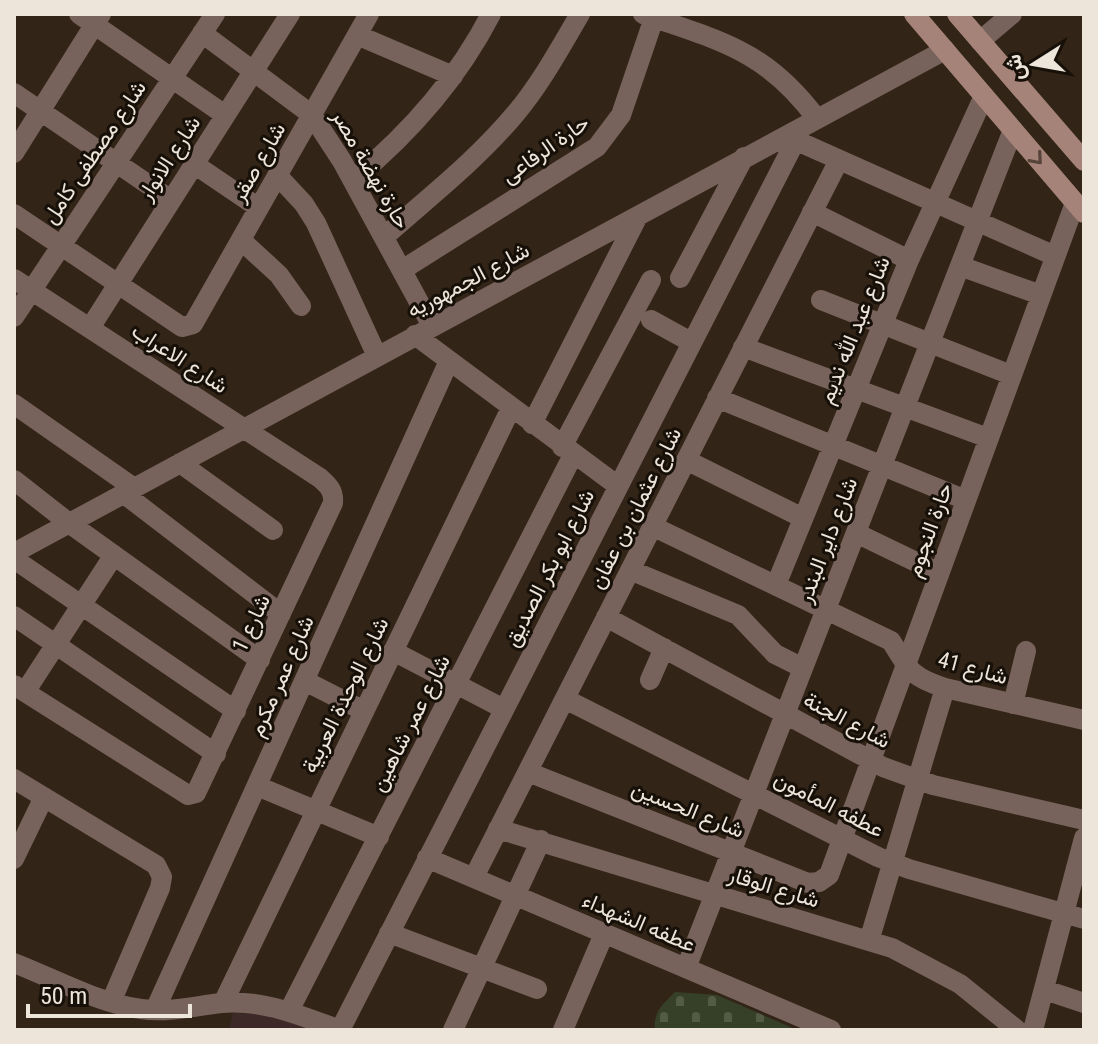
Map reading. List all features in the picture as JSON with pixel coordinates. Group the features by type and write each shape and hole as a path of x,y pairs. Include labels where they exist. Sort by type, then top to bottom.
{"main road":[{"path":"914,14 1080,208"},
{"path":"957,14 1084,161"}],"street":[{"name":"شارع مصطفى كامل","path":"14,317 23,284 61,245 215,14"},
{"name":"شارع صقر","path":"118,283 182,327 193,324 369,14"},
{"path":"353,180 409,129 453,76 491,14"},
{"path":"384,237 466,166 501,131 539,82 580,14"},
{"path":"980,41 1012,14"},
{"path":"649,16 680,20 756,59 794,91 805,129 839,160 1055,256"},
{"name":"حارة الرفاعى","path":"402,270 587,155 606,139 621,115 649,16"},
{"name":"شارع الانوار","path":"90,328 253,71 281,17"},
{"path":"14,153 91,18 225,115"},
{"name":"حارة نهضة مصر","path":"202,33 312,115 328,136 402,270 424,331"},
{"path":"357,35 453,76"},
{"name":"شارع الجمهوريه","path":"14,553 637,218 744,157 805,129 945,50"},
{"path":"14,93 171,200"},
{"name":"شارع عبد الله نديم","path":"776,585 909,260 984,96"},
{"name":"شارع ابو بكر الصديق","path":"340,1030 691,342 805,129"},
{"name":"شارع داير البندر","path":"686,968 1013,130"},
{"path":"680,278 744,157"},
{"name":"شارع عثمان بن عفان","path":"474,877 839,160"},
{"path":"194,164 259,208"},
{"path":"278,176 304,204 316,223 377,356"},
{"name":"حارة النجوم","path":"829,875 1055,256 1080,208"},
{"path":"812,212 909,260"},
{"path":"14,214 118,283"},
{"path":"532,424 637,218"},
{"path":"241,240 279,275 301,306"},
{"path":"960,266 1041,295"},
{"name":"شارع عمر شاهين","path":"289,1011 457,684 651,280"},
{"name":"شارع الاعراب","path":"23,284 320,478"},
{"path":"821,300 1011,375"},
{"path":"651,320 691,342"},
{"path":"424,331 449,361 618,486"},
{"path":"743,347 988,438"},
{"name":"شارع عمر مكرم","path":"155,1010 449,361"},
{"path":"717,398 966,500"},
{"path":"14,404 129,491 281,614"},
{"name":"شارع الوحدة العربية","path":"223,1003 511,408"},
{"path":"686,460 803,518"},
{"path":"180,463 273,530"},
{"name":"شارع 1","path":"19,688 188,795 199,790 333,503 330,486 320,478"},
{"path":"14,480 260,660"},
{"name":"شارع 41","path":"652,526 891,641 905,666 924,681 1084,720"},
{"path":"856,533 939,573"},
{"path":"19,688 56,645 114,555"},
{"path":"14,559 236,711"},
{"path":"630,570 738,615 775,654 803,668"},
{"path":"14,616 216,754"},
{"name":"شارع الجنة","path":"606,617 870,760 918,780 1084,820"},
{"path":"650,680 664,648"},
{"path":"393,651 504,709"},
{"path":"1013,704 1026,651"},
{"path":"305,681 364,711"},
{"path":"869,941 945,688"},
{"name":"عطفه المأمون","path":"565,699 893,862 1074,916"},
{"name":"شارع الحسين","path":"528,772 808,883 819,882 829,875"},
{"path":"14,779 156,865 161,871 160,888 111,1002"},
{"path":"257,786 379,837"},
{"path":"14,859 44,797"},
{"name":"شارع الوقار","path":"498,829 892,948 960,984 1017,1030"},
{"path":"1033,1030 1074,916 1084,838"},
{"path":"453,1030 541,840"},
{"name":"عطفه الشهداء","path":"427,858 831,1030"},
{"path":"389,933 537,989"},
{"path":"563,1030 604,934"},
{"path":"18,971 111,1002 155,1010 250,1003 289,1011 340,1030"},
{"path":"1045,990 1084,1003"}],"shaded area":[{"path":"233,1013 275,1015 310,1030 229,1030"}],"green space":[{"path":"675,992 717,995 797,1030 655,1030 657,1013"}]}
